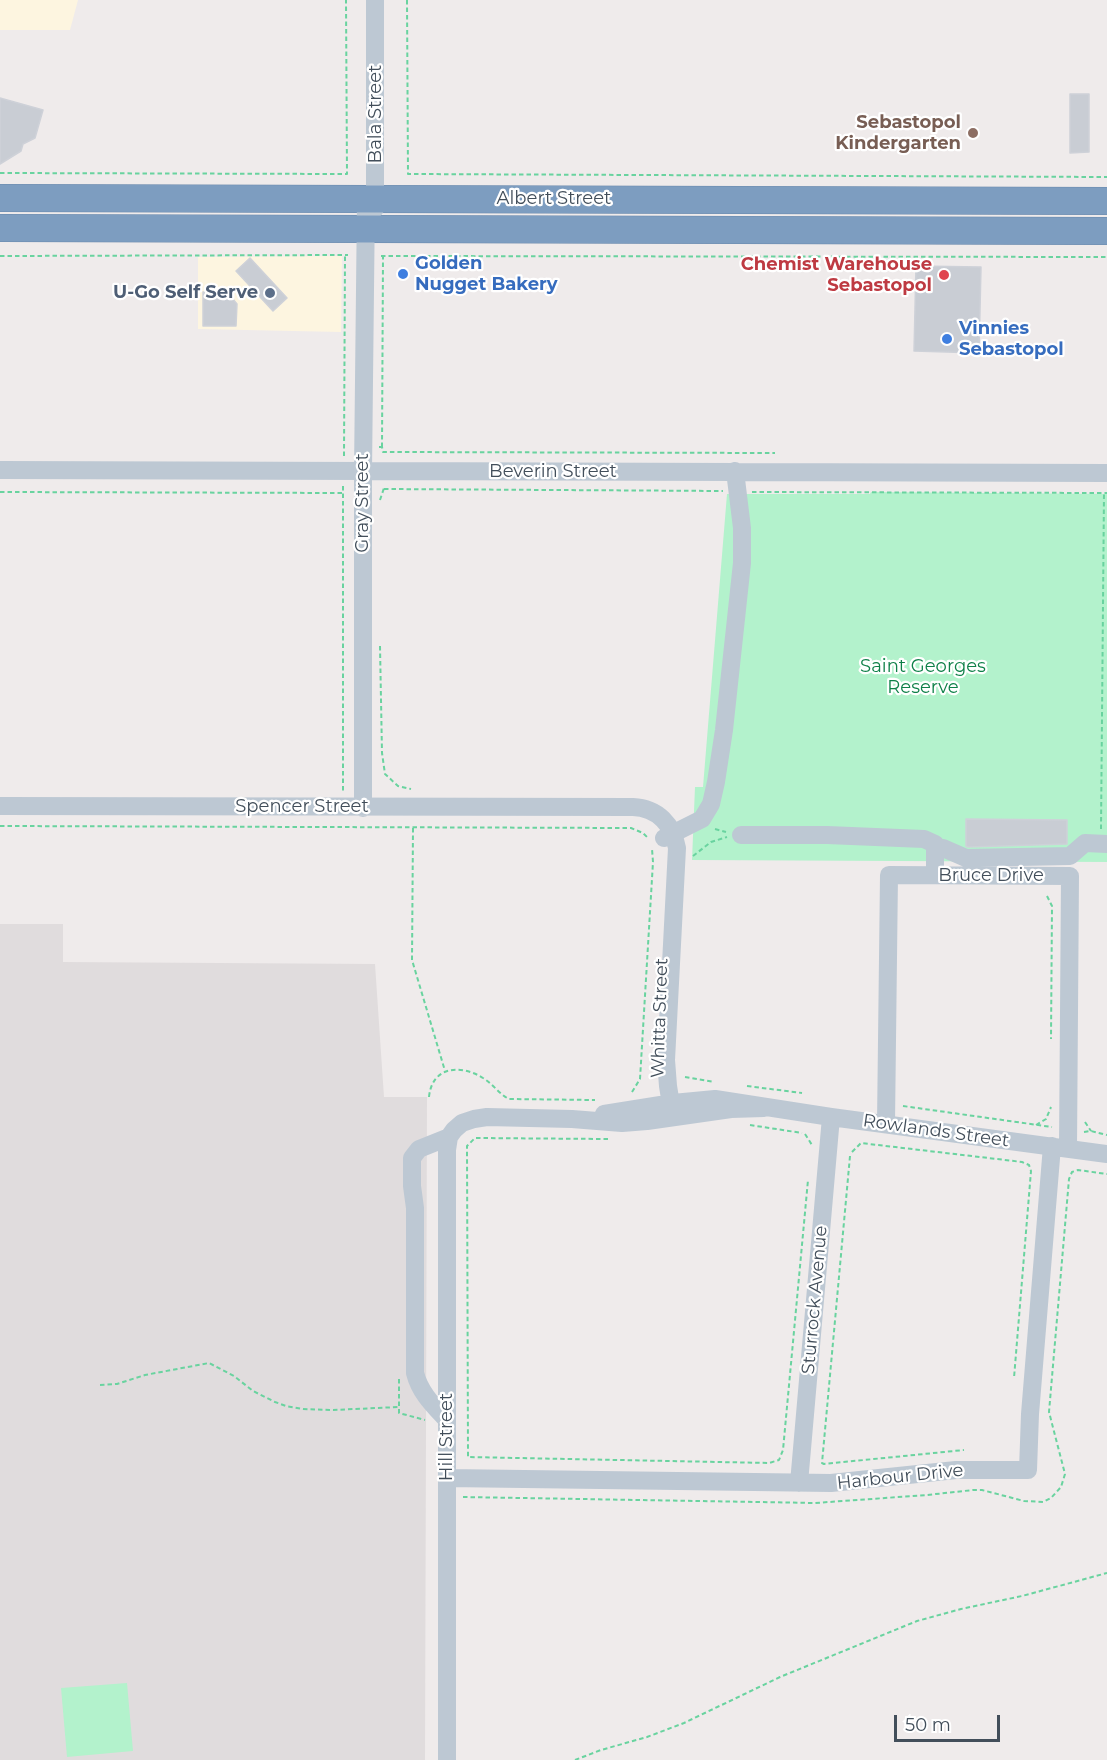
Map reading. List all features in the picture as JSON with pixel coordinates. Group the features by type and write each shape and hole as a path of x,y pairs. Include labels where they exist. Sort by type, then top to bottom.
{"highway":[{"name":"Albert Street","path":"0,198 1107,201"},
{"name":"Albert Street","path":"0,228 1107,231"}],"street":[{"name":"Bala Street","path":"371,199 375,0"},
{"name":"Gray Street","path":"363,808 363,472 371,199"},
{"name":"Beverin Street","path":"0,470 1107,473"},
{"path":"658,832 698,823 706,815 711,804 724,730 742,574 743,541 735,471"},
{"name":"Spencer Street","path":"0,806 603,808 630,811 658,832"},
{"name":"Whitta Street","path":"658,832 677,845 666,1052 668,1108"},
{"name":"Whitta Street","path":"658,832 668,861 656,1052 668,1108"},
{"path":"738,835 827,835 924,839 935,844 935,876"},
{"path":"935,851 943,848 966,858 1070,856 1085,843 1104,844"},
{"name":"Bruce Drive","path":"886,1124 889,875 1070,876 1068,1130 1060,1147"},
{"name":"Rowlands Street","path":"449,1137 464,1118 572,1119 668,1108 715,1099 1107,1154"},
{"name":"Sturrock Avenue","path":"799,1483 831,1117"},
{"path":"447,1420 424,1393 417,1382 415,1373 415,1208 412,1162 419,1149 449,1137"},
{"name":"Hill Street","path":"447,1760 447,1145 449,1137"},
{"name":"Harbour Drive","path":"447,1478 842,1483 957,1470 1028,1470 1030,1414 1060,1147"}],"path":[{"path":"0,173 347,174 346,0"},
{"path":"407,0 408,174 1107,177"},
{"path":"0,256 345,255 344,454"},
{"path":"775,453 383,452 383,257 1107,257"},
{"path":"378,504 384,489 1106,493 1104,844"},
{"path":"0,492 343,493 344,808"},
{"path":"380,647 382,753 385,774 398,786 411,789"},
{"path":"698,823 738,835"},
{"path":"0,826 631,828 643,833 658,832 653,862 640,1079 631,1112"},
{"path":"413,828 412,960 445,1071"},
{"path":"677,859 689,859 711,842 738,835"},
{"path":"1047,896 1052,906 1051,1047"},
{"path":"429,1097 432,1084 440,1074 445,1071 466,1071 487,1080 509,1099 602,1100"},
{"path":"682,1077 716,1082"},
{"path":"739,1085 802,1093"},
{"path":"886,1104 1107,1135"},
{"path":"1036,1125 1048,1117 1051,1106"},
{"path":"749,1125 803,1134 812,1146"},
{"path":"609,1139 475,1138 467,1146 467,1454 469,1458 769,1464 779,1460 783,1450 808,1180"},
{"path":"852,1152 861,1143 957,1153 1022,1162 1029,1165 1031,1171 1014,1378"},
{"path":"850,1156 822,1462 824,1464 852,1462 964,1450"},
{"path":"447,1497 815,1503 982,1490 1024,1502 1043,1502 1051,1498 1060,1487 1065,1474 1049,1412 1069,1176 1078,1170 1107,1174"},
{"path":"100,1385 209,1363 229,1373 253,1391 286,1406 333,1410 399,1407"},
{"path":"575,1760 684,1724 780,1677 917,1621 1107,1573"}],"shaded area":[{"path":"0,0 78,0 70,30 0,30"},
{"name":"U-Go Self Serve","path":"342,256 341,332 198,329 198,257"},
{"path":"0,924 63,924 63,962 375,964 384,1097 427,1097 425,1760 0,1760"}],"green space":[{"name":"Saint Georges Reserve","path":"871,492 1107,494 1107,862 692,860 695,787 703,787 727,494 870,494"},
{"path":"127,1683 133,1751 67,1757 61,1688"}],"building":[{"path":"1070,94 1089,94 1089,152 1070,153"},
{"path":"0,98 43,110 35,138 23,144 21,151 0,164"},
{"path":"250,258 287,298 273,311 236,271"},
{"path":"916,266 981,267 979,353 914,351"},
{"path":"203,292 227,292 237,304 236,326 203,326"},
{"path":"966,819 1067,820 1067,844 968,847 966,846"}],"place":[{"name":"Sebastopol Kindergarten","path":"973,133"},
{"name":"Golden Nugget Bakery","path":"403,274"},
{"name":"Chemist Warehouse Sebastopol","path":"944,275"},
{"name":"U-Go Self Serve","path":"270,293"},
{"name":"Vinnies Sebastopol","path":"947,339"}]}
